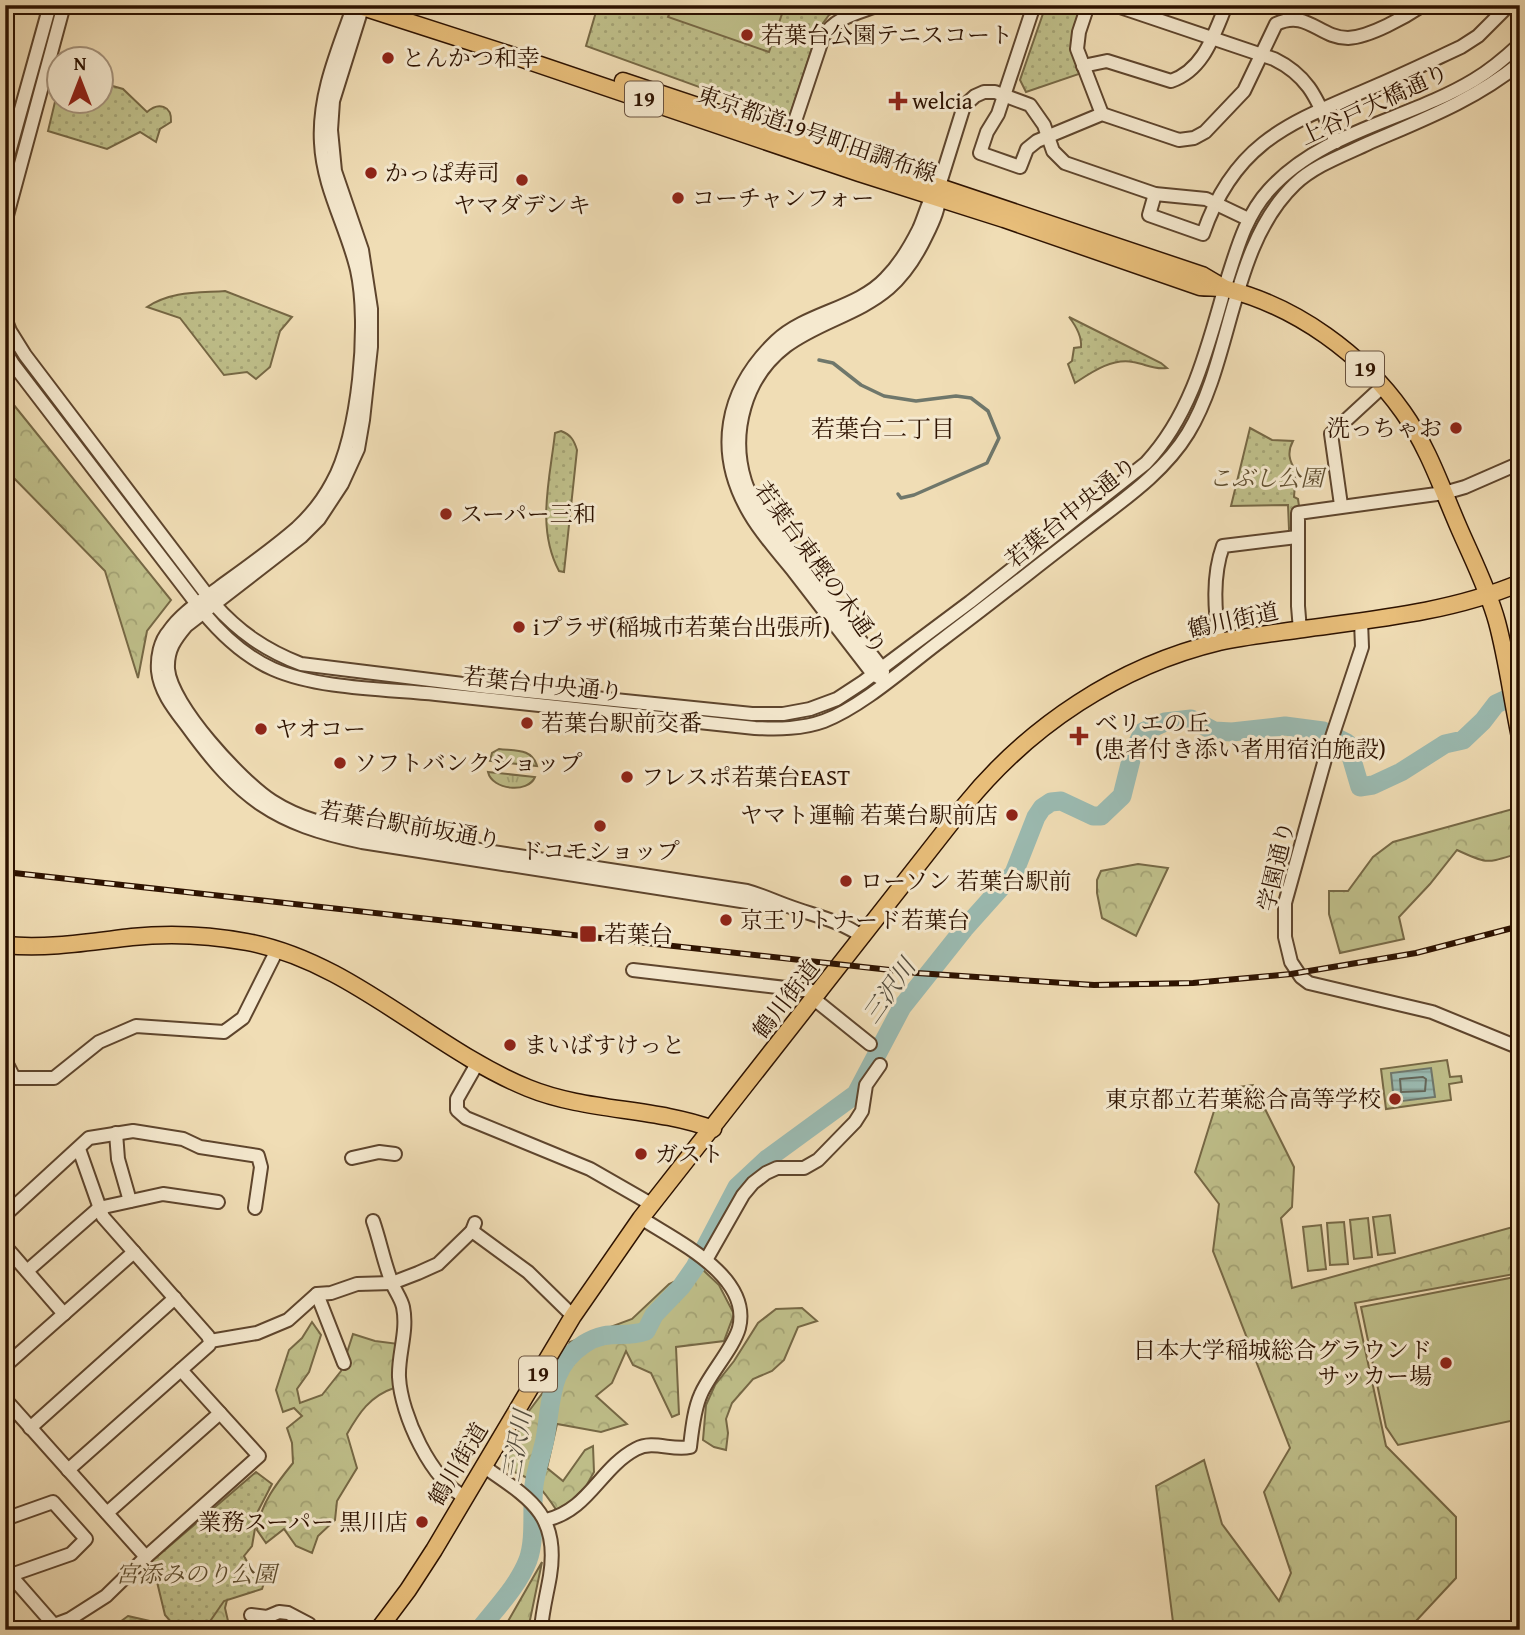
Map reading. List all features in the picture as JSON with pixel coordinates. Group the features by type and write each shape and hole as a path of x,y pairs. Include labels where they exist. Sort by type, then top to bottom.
{"main road":[{"name":"東京都道19号町田調布線","path":"395,5 790,136 937,194"},
{"name":"東京都道19号町田調布線","path":"359,6 937,194 1202,275 1231,291 1285,312 1324,334 1357,361 1382,387 1403,413 1426,451 1498,625 1520,737"},
{"name":"鶴川街道","path":"377,1630 408,1590 573,1316 651,1204 713,1129 980,787 1035,734 1115,681 1182,653 1219,642 1436,610 1488,596 1520,583"},
{"path":"5,945 71,945 170,935 210,936 250,942 320,967 508,1079 549,1096 581,1104 679,1118 713,1129"}],"street":[{"path":"5,167 50,5"},
{"path":"5,223 64,5"},
{"path":"790,136 828,29 834,22 879,5"},
{"path":"1034,5 1005,95 980,153 1020,167 1027,149 1037,141 1101,114 1179,139 1194,138 1205,131 1244,91 1276,24 1286,19 1301,20 1348,38 1407,16 1423,5"},
{"path":"1088,5 1077,42 1101,114"},
{"path":"1114,5 1290,67 1312,90 1336,142"},
{"path":"1155,194 1149,215 1203,234 1215,201 1229,179 1247,157 1276,133 1321,109 1461,47 1478,36 1509,5"},
{"path":"200,608 301,537 319,519 342,484 358,449 371,347 371,309 362,250 335,171 331,130 333,101 359,6"},
{"path":"1083,66 1107,61 1171,81 1189,73 1198,63 1212,39 1223,6"},
{"name":"上谷戸大橋通り","path":"1231,291 1248,219 1268,190 1285,173 1336,142 1474,80 1502,61 1520,44"},
{"name":"上谷戸大橋通り","path":"1231,291 1266,221 1296,183 1328,162 1462,102 1491,86 1520,63"},
{"name":"若葉台東樫の木通り","path":"886,682 750,515 735,485 728,456 730,424 737,394 752,365 779,339 860,297 885,280 908,248 937,194 964,106 984,92 1005,95"},
{"path":"1005,95 1030,105 1037,112 1053,151 1065,163 1155,194 1215,201 1248,219"},
{"name":"若葉台中央通り","path":"5,318 25,355 211,600 236,627 260,646 301,664 487,687 752,714 783,714 810,709 836,699 877,671 970,602 1146,463 1162,445 1191,395 1231,291"},
{"name":"若葉台中央通り","path":"5,351 215,626 252,657 272,668 297,678 755,728 786,729 823,721 841,713 886,682 1088,527 1162,466 1188,432 1203,401 1231,291"},
{"path":"1341,505 1331,434 1382,387"},
{"path":"1300,630 1298,513 1444,493 1465,487 1520,463"},
{"path":"1219,642 1216,621 1216,563 1223,546 1297,537"},
{"name":"若葉台駅前坂通り","path":"200,608 170,648 168,671 171,682 220,755 235,771 272,801 297,815 362,832 758,894 786,906"},
{"name":"若葉台駅前坂通り","path":"200,608 167,632 161,645 158,671 161,684 170,703 211,760 228,778 268,810 292,823 321,834 362,842 786,906"},
{"name":"学園通り","path":"1361,621 1362,647 1327,752 1285,904 1285,937 1291,962 1309,983 1432,1012 1520,1048"},
{"path":"786,906 839,922 863,937"},
{"path":"5,1060 14,1078 54,1078 99,1042 136,1026 224,1032 243,1018 277,950"},
{"path":"633,970 817,995 870,1044"},
{"path":"478,1062 457,1099 457,1110 466,1118 590,1169 651,1204"},
{"path":"705,1260 743,1195 753,1183 777,1168 804,1168 818,1160 855,1122 862,1111 866,1085 880,1065"},
{"path":"5,1215 89,1138 133,1131 183,1139 200,1147 258,1156 261,1167 255,1208"},
{"path":"116,1133 118,1159 130,1201"},
{"path":"79,1149 103,1217 211,1340"},
{"path":"352,1158 379,1152 395,1154"},
{"path":"27,1271 99,1208 163,1194 218,1202"},
{"path":"545,1518 562,1516 574,1508 627,1455 639,1447 690,1447 700,1394 739,1329 739,1305 726,1278 705,1260 641,1218"},
{"path":"373,1220 392,1283 404,1310 404,1345 399,1376 409,1417 421,1449 452,1491 465,1497"},
{"path":"211,1340 257,1333 288,1320 317,1294 331,1293 357,1284 392,1283 438,1264 474,1227 528,1272 573,1316"},
{"path":"5,1246 64,1314"},
{"path":"5,1366 134,1252"},
{"path":"317,1294 344,1363"},
{"path":"30,1428 175,1298"},
{"path":"68,1470 209,1345 211,1340"},
{"path":"5,1519 53,1503 86,1539 71,1554 8,1572 54,1625 70,1619 106,1596 259,1456 181,1370"},
{"path":"5,1399 146,1557"},
{"path":"107,1513 220,1413"},
{"path":"5,1455 5,1462"},
{"path":"483,1466 523,1493 545,1518 553,1553 541,1630"},
{"path":"251,1615 267,1617 279,1612 288,1613 309,1624 312,1630"}],"green space":[{"path":"598,5 848,5 829,15 818,30 790,115 782,117 586,46"},
{"name":"若葉台公園テニスコート","path":"673,5 785,5 769,52 668,17"},
{"path":"1046,5 1082,5 1072,46 1079,74 1026,92 1020,80"},
{"path":"116,87 123,89 147,112 160,106 167,109 171,116 171,122 160,129 156,142 140,132 107,149 48,131 52,116 116,116"},
{"path":"225,291 292,317 280,331 270,367 256,379 247,372 224,375 180,318 147,307 175,295"},
{"path":"1069,317 1167,368 1117,362 1075,383 1068,364 1072,361 1074,348 1081,347 1081,343 1078,331"},
{"path":"5,394 171,600 147,631 138,678 105,571 5,469"},
{"name":"こぶし公園","path":"1250,428 1272,440 1293,441 1290,456 1296,471 1294,497 1298,499 1299,506 1295,508 1293,527 1289,529 1288,505 1231,506"},
{"path":"561,431 572,438 577,450 564,572 559,571 552,555 546,521 555,433"},
{"path":"499,749 527,753 537,766 490,761 492,753"},
{"path":"488,772 535,777 525,786 510,788 496,783"},
{"path":"1520,807 1520,853 1488,861 1457,850 1399,917 1404,939 1340,953 1329,914 1329,891 1348,891 1373,857 1393,842"},
{"path":"1138,864 1168,868 1136,936 1102,918 1097,880 1101,871"},
{"path":"1447,1060 1450,1077 1461,1076 1462,1082 1449,1084 1451,1100 1386,1109 1381,1069"},
{"path":"1253,1085 1294,1167 1292,1207 1281,1218 1292,1288 1520,1225 1520,1273 1355,1303 1386,1446 1456,1517 1456,1578 1416,1621 1419,1630 1174,1630 1156,1486 1204,1460 1222,1524 1279,1601 1291,1573 1264,1492 1290,1448 1213,1251 1219,1204 1195,1172 1223,1089"},
{"path":"1390,1215 1395,1253 1378,1255 1373,1217"},
{"path":"1368,1218 1372,1257 1354,1259 1350,1220"},
{"path":"1344,1222 1348,1264 1330,1265 1327,1223"},
{"path":"1321,1225 1326,1269 1308,1271 1303,1227"},
{"path":"702,1269 719,1285 734,1314 724,1341 676,1347 679,1414 672,1417 651,1373 633,1365 626,1351 612,1383 596,1396 627,1424 601,1432 557,1424 547,1468 563,1481 585,1450 593,1446 594,1472 575,1506 557,1511 537,1485 509,1470 509,1449 529,1411 556,1375 570,1342 632,1319 669,1284"},
{"name":"日本大学稲城総合グラウンド サッカー場","path":"1520,1276 1520,1419 1398,1445 1386,1427 1361,1307"},
{"path":"802,1308 817,1321 798,1327 784,1360 772,1371 753,1379 732,1403 726,1419 726,1450 703,1440 706,1405 715,1385 758,1323 776,1309"},
{"path":"312,1322 321,1335 309,1372 297,1389 300,1403 322,1395 341,1371 353,1334 375,1341 399,1344 394,1388 366,1406 347,1434 357,1468 337,1501 335,1520 318,1536 312,1553 296,1546 284,1529 266,1543 257,1530 266,1502 293,1463 292,1443 287,1428 302,1416 294,1408 283,1412 276,1390 289,1350 302,1338"},
{"name":"宮添みのり公園","path":"256,1472 272,1484 258,1511 252,1546 244,1556 257,1580 264,1583 262,1589 224,1601 204,1630 178,1630 165,1615 152,1561"},
{"path":"542,1562 530,1620 531,1630 503,1630"},
{"path":"228,1596 225,1608 228,1621 239,1624 243,1630 182,1630"},
{"path":"128,1616 154,1622 164,1630 109,1630"}],"water":[{"path":"1431,1068 1435,1097 1394,1102 1391,1073"}],"waterway":[{"path":"819,360 833,363 861,385 884,396 916,401 956,396 971,398 988,411 999,438 987,463 914,495 901,498 898,494"},
{"name":"三沢川","path":"479,1630 513,1588 528,1560 532,1542 535,1479 554,1387 564,1364 572,1353 593,1339 646,1331 654,1315 681,1287 695,1267 737,1187 767,1159 856,1094 902,1007 964,929 1014,873 1042,808 1051,802 1061,801 1093,816 1101,816 1122,796 1133,752 1143,732 1165,722 1191,719 1214,731 1232,732 1285,726 1323,731 1347,743 1360,787 1373,785 1401,772 1445,744 1463,740 1496,704 1520,693"}],"railway":[{"path":"5,872 917,973 1094,985 1193,983 1291,974 1416,953 1520,926"}],"place":[{"name":"若葉台公園テニスコート","path":"747,35"},
{"name":"とんかつ和幸","path":"388,58"},
{"name":"welcia","path":"898,101"},
{"name":"かっぱ寿司","path":"371,173"},
{"name":"ヤマダデンキ","path":"522,180"},
{"name":"コーチャンフォー","path":"678,198"},
{"name":"洗っちゃお","path":"1456,428"},
{"name":"スーパー三和","path":"446,514"},
{"name":"iプラザ(稲城市若葉台出張所)","path":"519,627"},
{"name":"若葉台駅前交番","path":"527,723"},
{"name":"ヤオコー","path":"261,729"},
{"name":"ベリエの丘 (患者付き添い者用宿泊施設)","path":"1079,736"},
{"name":"ソフトバンクショップ","path":"340,763"},
{"name":"フレスポ若葉台EAST","path":"627,777"},
{"name":"ヤマト運輸 若葉台駅前店","path":"1012,815"},
{"name":"ドコモショップ","path":"600,826"},
{"name":"ローソン 若葉台駅前","path":"846,881"},
{"name":"京王リトナード若葉台","path":"726,920"},
{"name":"若葉台","path":"588,934"},
{"name":"まいばすけっと","path":"510,1045"},
{"name":"東京都立若葉総合高等学校","path":"1395,1099"},
{"name":"ガスト","path":"641,1154"},
{"name":"日本大学稲城総合グラウンド サッカー場","path":"1446,1363"},
{"name":"業務スーパー 黒川店","path":"422,1522"}],"district":[{"name":"若葉台二丁目","path":"883,429"}]}
